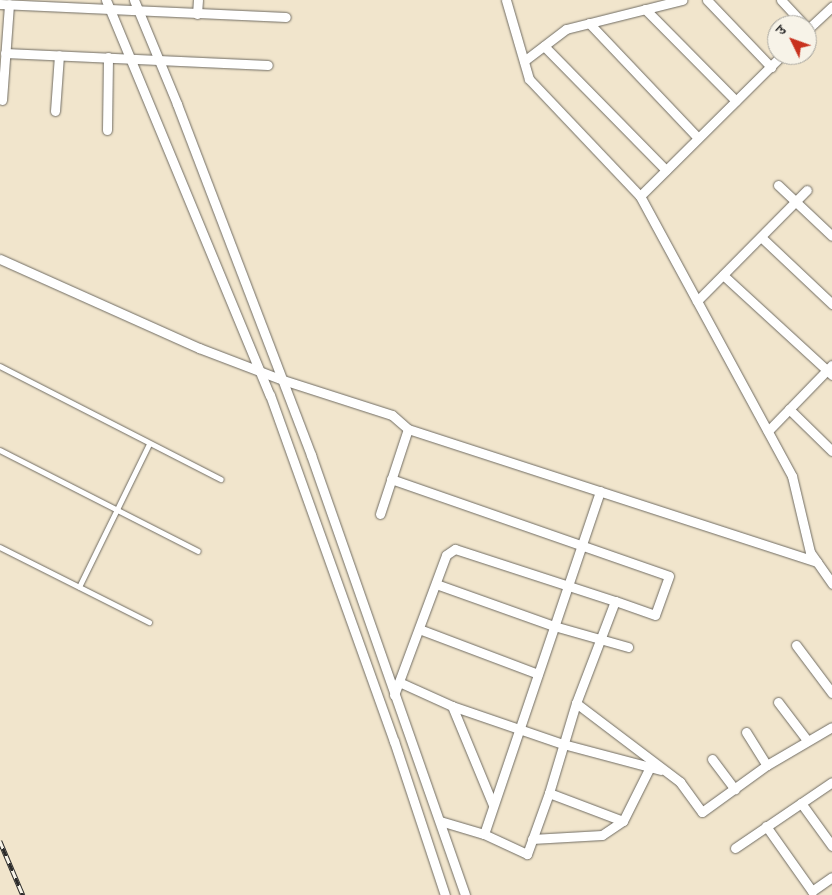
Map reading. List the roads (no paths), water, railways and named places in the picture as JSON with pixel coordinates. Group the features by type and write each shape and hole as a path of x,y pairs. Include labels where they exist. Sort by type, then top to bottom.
{"street":[{"path":"106,0 260,371 394,741 445,895"},
{"path":"134,0 283,380 465,895"},
{"path":"197,14 198,0"},
{"path":"506,0 529,79 640,196 792,476 810,552 832,584"},
{"path":"524,61 566,29 682,0"},
{"path":"640,196 770,67 707,0"},
{"path":"781,0 795,15"},
{"path":"2,100 5,54 5,4 139,12 286,17"},
{"path":"817,20 832,7"},
{"path":"645,9 736,101"},
{"path":"589,23 698,138"},
{"path":"544,46 666,170"},
{"path":"5,54 158,58 268,65"},
{"path":"55,111 59,55"},
{"path":"107,130 108,57"},
{"path":"778,185 832,236"},
{"path":"697,301 807,190"},
{"path":"761,237 832,304"},
{"path":"0,259 260,371 392,415 408,429 817,562"},
{"path":"723,275 830,370 768,430"},
{"path":"789,409 832,451"},
{"path":"380,514 408,429"},
{"path":"391,479 582,544 669,576 655,615 455,549 446,554 394,695"},
{"path":"484,834 600,491"},
{"path":"436,584 554,626 628,647"},
{"path":"440,821 484,834 527,854 549,793 576,702 615,601"},
{"path":"419,629 538,674"},
{"path":"796,645 832,693"},
{"path":"399,682 452,706 519,727 563,744 666,771"},
{"path":"576,702 680,782 702,812 767,765 832,727"},
{"path":"778,702 807,740"},
{"path":"452,706 493,805"},
{"path":"746,732 767,765"},
{"path":"712,759 734,789"},
{"path":"532,839 602,835 623,821 650,767"},
{"path":"735,848 832,782"},
{"path":"549,793 623,821"},
{"path":"801,803 832,846"},
{"path":"766,826 813,893 832,877"}],"lane":[{"path":"0,366 149,444 221,479"},
{"path":"79,587 149,444"},
{"path":"0,450 198,552"},
{"path":"0,547 149,622"}],"railway":[{"path":"0,841 23,895"}]}
